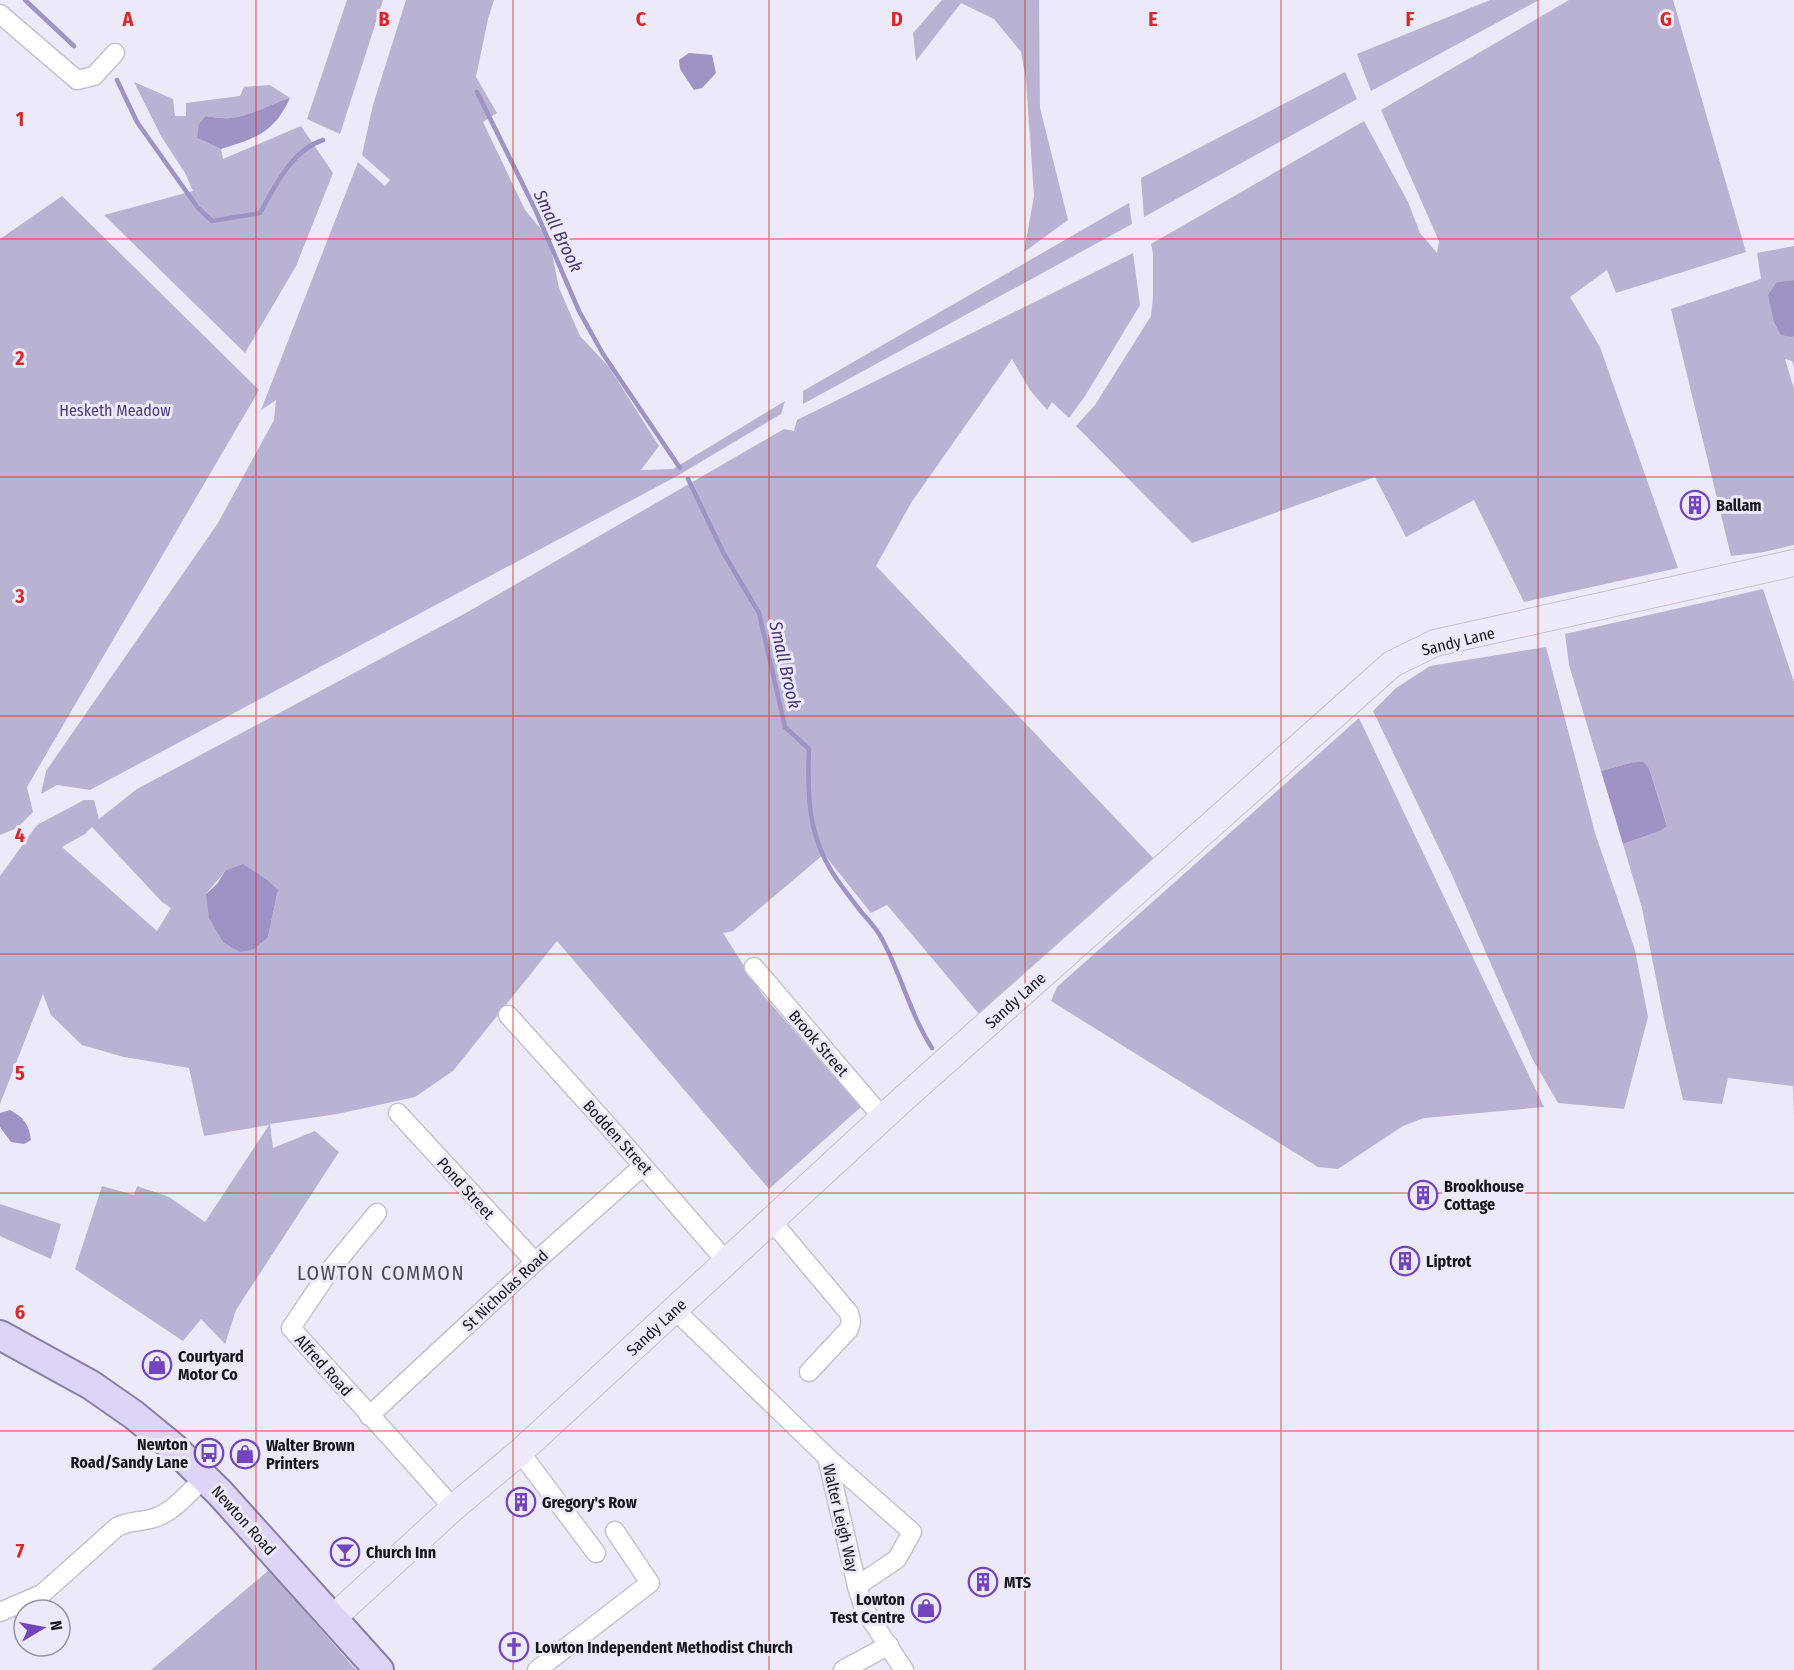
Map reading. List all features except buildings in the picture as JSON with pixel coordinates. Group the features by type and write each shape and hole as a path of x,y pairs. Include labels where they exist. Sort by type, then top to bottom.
{"main road":[{"name":"Newton Road","path":"0,1335 91,1385 173,1447 205,1477 379,1670"}],"street":[{"path":"0,14 77,80 94,76 115,53"},
{"name":"Sandy Lane","path":"333,1618 453,1508 520,1452 726,1261 1166,863 1392,664 1435,644 1794,563"},
{"name":"Brook Street","path":"754,968 883,1118"},
{"name":"Bodden Street","path":"508,1015 726,1261"},
{"name":"Pond Street","path":"398,1113 535,1262"},
{"name":"St Nicholas Road","path":"369,1416 535,1262 643,1166"},
{"name":"Alfred Road","path":"377,1213 330,1270 291,1328 453,1508"},
{"path":"771,1220 849,1313 851,1321 849,1329 809,1372"},
{"name":"Walter Leigh Way","path":"675,1310 827,1457 864,1609 904,1670"},
{"path":"520,1452 596,1553"},
{"path":"827,1457 912,1533 897,1559 857,1586"},
{"path":"1,1609 42,1594 117,1527 129,1522 153,1518 166,1512 205,1477"},
{"path":"537,1670 650,1583 615,1532"},
{"path":"843,1670 888,1646"}],"green space":[{"path":"347,0 383,0 340,134 307,119"},
{"path":"406,0 494,0 476,77 497,113 483,122 525,210 549,239 559,288 580,336 609,367 659,446 641,470 673,469 785,401 781,414 677,476 90,790 57,785 41,794 46,771 218,523 274,420 276,400 261,410 358,162 385,186 390,180 362,155 373,105"},
{"path":"942,0 1039,0 1040,108 1068,220 1024,252 1034,196 1026,80 1021,52 994,19 961,3 916,61 913,33"},
{"path":"1490,0 1539,0 1371,91 1357,54"},
{"path":"1569,0 1673,0 1746,252 1616,293 1607,270 1570,297 1600,347 1678,568 1524,602 1474,500 1406,537 1375,477 1192,543 1076,426 1095,405 1151,316 1153,254 1151,244 1364,121 1408,202 1420,233 1437,253 1439,241 1381,110"},
{"path":"1345,72 1357,99 1144,217 1141,178"},
{"path":"134,82 173,99 175,116 186,116 186,103 240,96 244,87 270,85 290,98 238,117 206,116 197,138 221,149 223,159 301,126 333,173 296,266 245,353 104,215 193,191 185,173 161,136"},
{"name":"Hesketh Meadow","path":"62,196 259,390 27,787 33,812 17,828 0,835 0,239"},
{"path":"1129,203 1132,224 803,404 803,391"},
{"path":"1794,246 1794,280 1777,282 1792,337 1794,336 1794,367 1792,361 1785,359 1794,389 1794,545 1731,556 1671,309 1761,279 1757,253"},
{"path":"1133,253 1140,305 1085,396 1069,418 1052,402 1047,410 1030,390 1012,359 911,503 876,566 1156,861 979,1014 887,905 871,913 824,854 733,931 723,933 762,994 861,1107 769,1189 557,941 453,1071 415,1097 337,1114 270,1124 273,1148 315,1131 339,1152 236,1310 225,1344 201,1319 183,1341 75,1269 102,1186 134,1195 137,1186 169,1197 205,1222 269,1125 204,1136 189,1068 124,1057 82,1045 51,1015 43,994 0,1104 0,876 37,825 84,800 94,800 99,819 137,789 466,613 784,429 794,431 797,420","holes":["92,827 162,902 171,908 157,931 62,847 85,834","225,871 278,890 268,937 206,894"]},
{"path":"1763,589 1794,682 1794,1116 1793,1086 1728,1078 1722,1104 1683,1100 1642,908 1623,844 1660,831 1667,825 1649,768 1630,763 1601,771 1569,665 1565,634"},
{"path":"1546,647 1595,833 1635,950 1648,1017 1624,1109 1558,1103 1532,1058 1452,875 1373,711 1396,688 1430,666"},
{"path":"1359,718 1544,1107 1424,1118 1403,1126 1338,1169 1318,1167 1051,1001 1057,987"},
{"path":"0,1204 61,1224 51,1259 0,1236"},
{"path":"269,1570 356,1670 151,1670"}],"shaded area":[{"path":"689,53 712,55 716,73 702,88 694,90 680,69 679,60"},
{"path":"290,98 284,110 270,127 254,137 221,149 197,138 199,124 206,116 238,117"},
{"path":"1794,280 1794,336 1792,337 1781,335 1774,322 1768,295 1777,282"},
{"path":"1643,762 1649,768 1667,826 1660,831 1623,844 1601,771"},
{"path":"243,864 278,890 268,937 254,949 240,952 223,942 209,918 206,894 217,884 225,871"},
{"path":"10,1110 22,1118 27,1125 31,1140 24,1144 11,1142 0,1127 0,1113"}],"waterway":[{"path":"25,0 74,46"},
{"path":"117,80 137,122 198,208 212,221 260,213 293,160 312,145 323,140"},
{"name":"Small Brook","path":"477,92 535,209 579,311 603,354 680,468"},
{"name":"Small Brook","path":"688,479 724,554 759,613 785,727 809,749 809,801 815,833 821,849 838,881 880,935 918,1022 932,1048"}],"place":[{"name":"Ballam","path":"1695,505"},
{"name":"Brookhouse Cottage","path":"1423,1195"},
{"name":"Liptrot","path":"1405,1261"},
{"name":"Courtyard Motor Co","path":"157,1365"},
{"name":"Newton Road/Sandy Lane","path":"209,1453"},
{"name":"Walter Brown Printers","path":"245,1454"},
{"name":"Gregory's Row","path":"521,1502"},
{"name":"Church Inn","path":"345,1552"},
{"name":"MTS","path":"983,1582"},
{"name":"Lowton Test Centre","path":"926,1608"},
{"name":"Lowton Independent Methodist Church","path":"514,1647"}],"district":[{"name":"LOWTON COMMON","path":"381,1273"}]}
